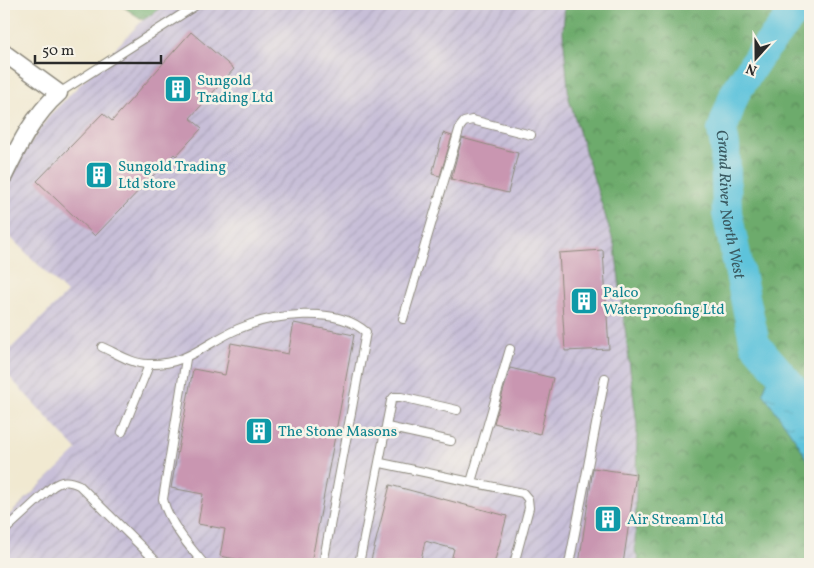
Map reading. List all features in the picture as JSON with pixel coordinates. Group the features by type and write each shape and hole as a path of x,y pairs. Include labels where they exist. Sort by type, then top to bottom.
{"street":[{"path":"4,53 59,93 42,109 20,143 4,176"}],"lane":[{"path":"59,93 198,4"},
{"path":"403,319 460,127 464,122 472,120 531,135"},
{"path":"102,347 138,363 149,364 186,358 239,328 288,314 324,316 356,324 366,332 323,564"},
{"path":"471,482 510,350"},
{"path":"186,358 163,499 165,506 186,540 204,564"},
{"path":"122,432 149,364"},
{"path":"569,564 605,378"},
{"path":"359,564 381,463 391,400 394,397 457,410"},
{"path":"387,427 451,441"},
{"path":"381,463 523,493 528,499 529,508 514,564"},
{"path":"4,531 52,487 61,481 70,481 79,485 159,564"}],"shaded area":[{"path":"166,4 565,4 563,32 569,99 615,247 637,425 635,550 640,564 4,564 4,520 77,450 4,371 4,355 67,293 4,231 4,181 49,116 143,20"}],"green space":[{"path":"119,4 166,4 143,20"},
{"path":"565,4 810,4 810,398 786,360 799,445 810,466 810,564 640,564 635,550 637,425 615,247 569,99 563,32"}],"water":[{"path":"786,360 810,398 810,466 799,445 763,393 772,367"}],"building":[{"path":"191,32 234,69 190,118 202,128 176,156 174,154 95,236 37,181 103,113 112,121"},
{"path":"443,133 452,136 440,176 432,174"},
{"path":"462,138 518,153 508,193 451,179"},
{"name":"Palco Waterproofing Ltd","path":"603,250 609,349 565,351 559,253"},
{"name":"The Stone Masons","path":"294,323 354,335 311,564 244,564 245,561 220,556 225,529 198,524 203,494 171,488 193,369 225,375 231,343 288,354"},
{"path":"510,368 553,378 540,434 494,423"},
{"name":"Air Stream Ltd","path":"593,468 636,474 623,564 579,564"},
{"path":"390,485 507,516 494,564 450,564 454,549 425,541 420,564 370,564"}],"waterway":[{"name":"Grand River North West","path":"801,4 759,56 735,93 722,130 725,146 727,213 755,344 810,407"}],"place":[{"name":"Sungold Trading Ltd","path":"178,89"},
{"name":"Sungold Trading Ltd store","path":"99,175"},
{"name":"Palco Waterproofing Ltd","path":"584,301"},
{"name":"The Stone Masons","path":"259,431"},
{"name":"Air Stream Ltd","path":"608,519"}]}
